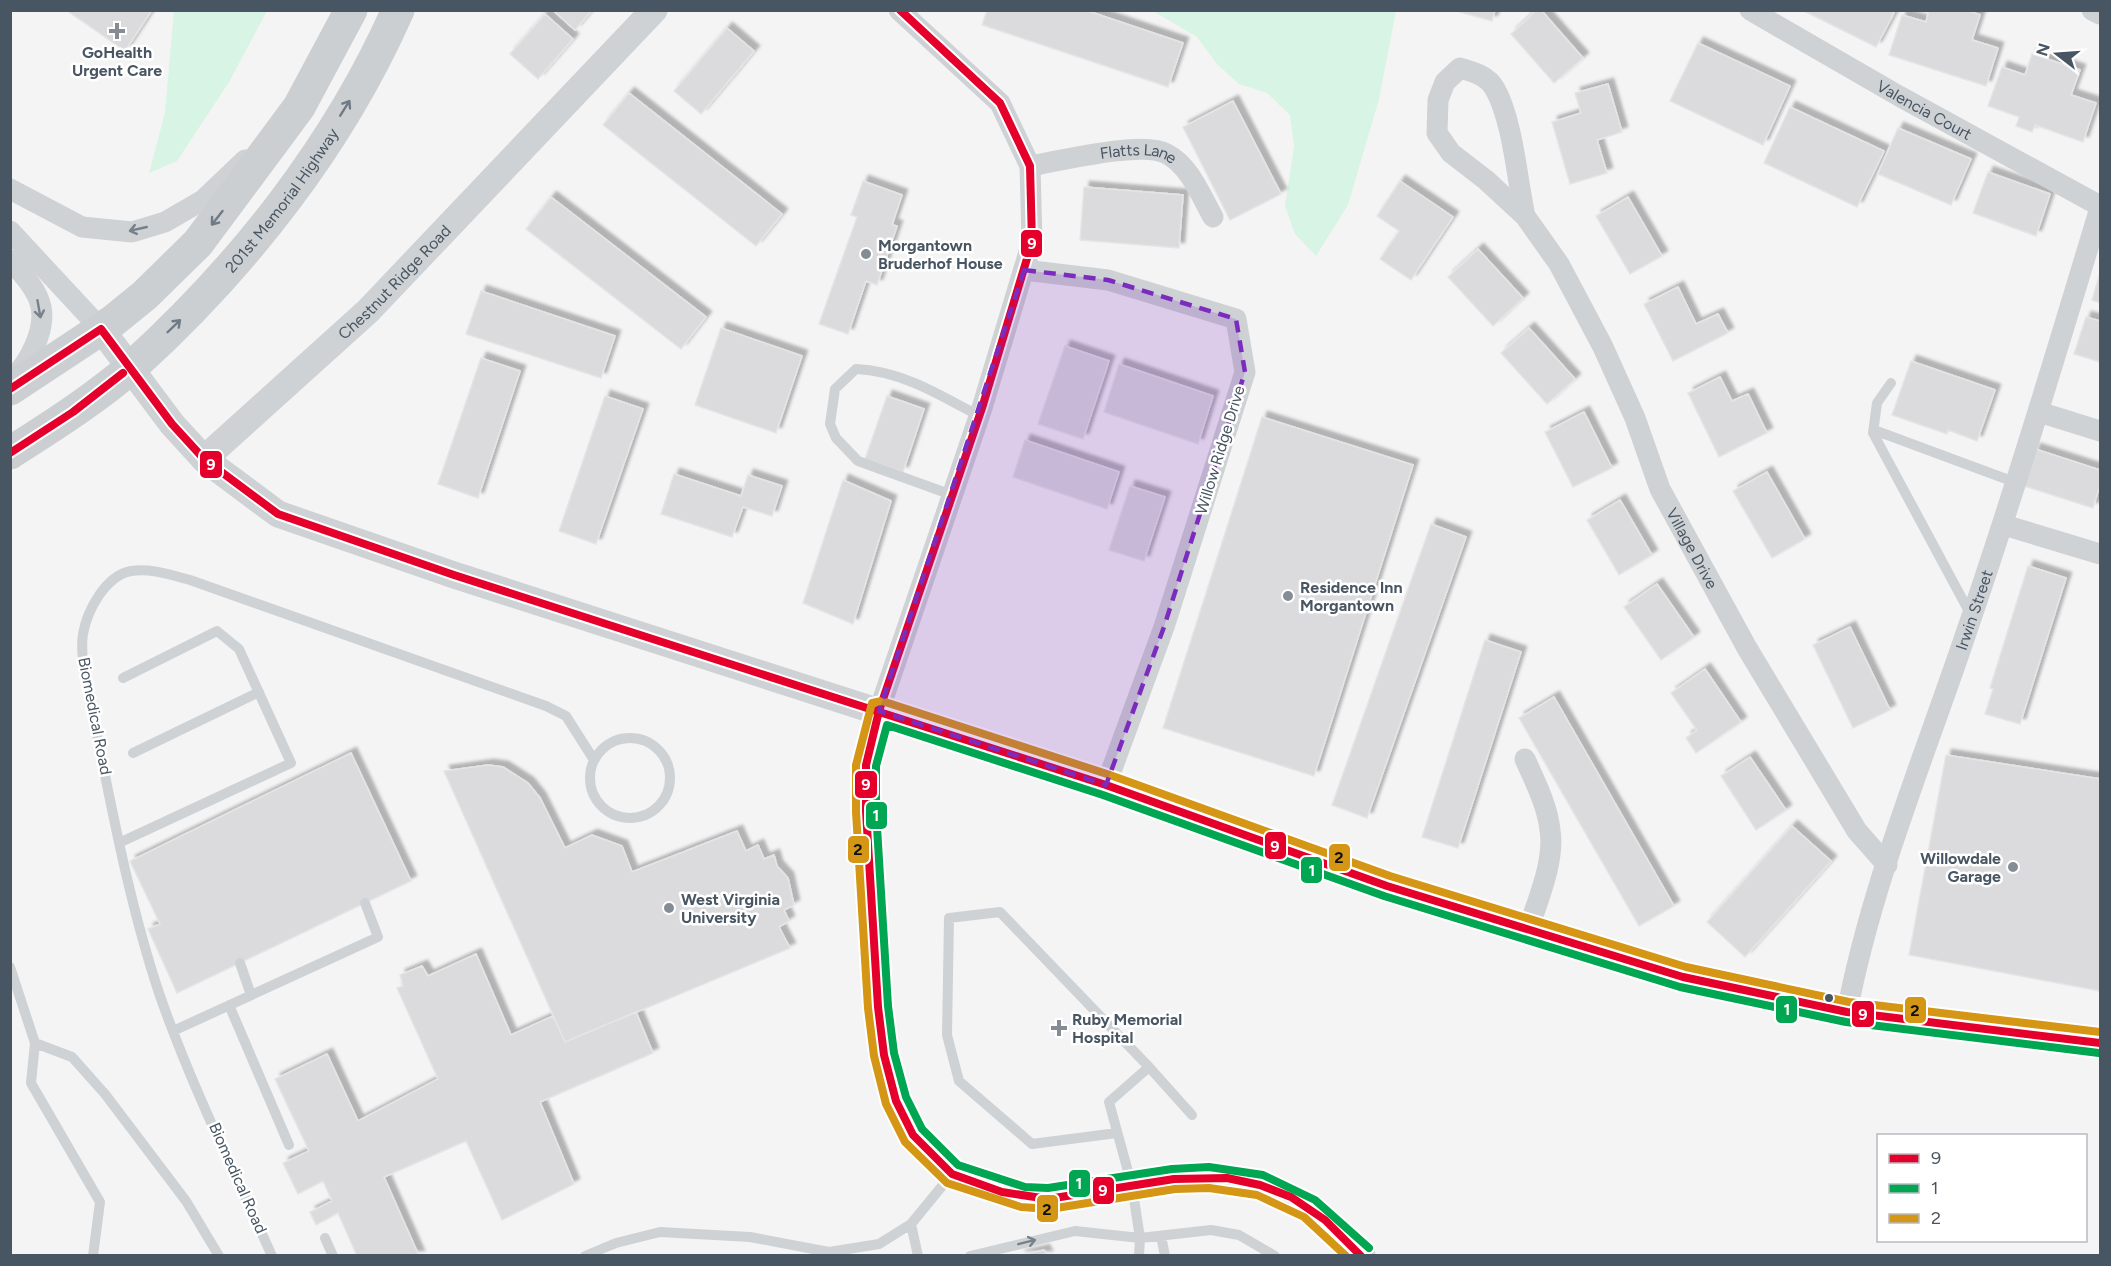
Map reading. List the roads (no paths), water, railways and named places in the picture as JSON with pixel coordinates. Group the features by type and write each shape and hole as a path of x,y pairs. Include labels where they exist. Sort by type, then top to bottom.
{"main road":[{"path":"10,388 101,329 145,295 198,243 299,107 351,10"},
{"name":"201st Memorial Highway","path":"131,367 205,296 253,241 308,168 354,94 398,10"},
{"path":"10,453 73,412 131,367"}],"street":[{"name":"Chestnut Ridge Road","path":"204,459 368,311 654,10"},
{"path":"899,10 1000,103 1030,166 1032,242 979,416 879,711 866,765 872,924 884,1055 896,1101 913,1135 952,1174 1002,1192 1048,1199 1210,1177 1260,1185 1309,1208 1325,1220 1362,1256"},
{"name":"Valencia Court","path":"1750,10 1899,96 2100,207"},
{"path":"2092,10 2100,14"},
{"name":"Village Drive","path":"1525,216 1512,146 1495,88 1480,74 1460,68 1445,82 1438,100 1437,133 1451,153 1486,180 1525,216 1559,264 1603,347 1635,418 1660,489 1715,590 1857,831 1887,865"},
{"path":"10,189 82,227 132,232 165,222 203,200 299,107"},
{"name":"Flatts Lane","path":"1030,166 1133,148 1166,153 1186,171 1213,217"},
{"name":"Irwin Street","path":"1847,1012 1853,978 1887,865 2018,484 2100,207"},
{"path":"10,231 101,329 172,424 204,459 278,514 454,575 1106,785 1387,886 1683,977 1847,1012 2100,1043"},
{"path":"10,260 28,280 41,307 41,326 33,347 10,381"},
{"name":"Willow Ridge Drive","path":"1024,270 1108,280 1236,319 1245,372 1164,627 1106,785"},
{"path":"2039,412 2100,431"},
{"path":"2004,525 2100,554"},
{"path":"1525,759 1543,800 1551,831 1548,859 1528,931"}],"lane":[{"path":"952,495 858,461 836,438 830,424 835,389 856,369 870,370 920,384 979,416"},
{"path":"1891,383 1877,403 1874,430 1891,468 1972,617"},
{"path":"1874,430 2018,484"},
{"name":"Biomedical Road","path":"272,1256 173,1031 159,992 121,842 83,667 83,634 92,606 107,584 129,571 155,571 190,580 546,706 566,716 594,760"},
{"path":"121,842 291,763 238,649 217,631 123,678"},
{"path":"133,753 259,692"},
{"path":"625,738 639,738 651,743 661,752 669,769 669,789 664,801 654,811 642,817 629,819 604,809 595,799 591,787 590,773 594,760 602,749 625,738"},
{"path":"173,1031 378,937 365,903"},
{"path":"1117,1133 1032,1144 959,1081 947,1035 949,918 1000,912 1192,1115"},
{"path":"240,963 251,995"},
{"path":"10,967 35,1043 31,1083 100,1202 93,1256"},
{"path":"230,1005 289,1145"},
{"path":"35,1043 72,1057 105,1095 186,1201 219,1256"},
{"path":"1139,1256 1140,1238 1132,1186 1109,1102 1149,1067"},
{"path":"585,1256 616,1243 660,1232 750,1237 829,1252 879,1244 911,1224 952,1174"},
{"path":"911,1224 918,1256"},
{"path":"970,1256 1075,1232 1140,1238 1211,1230 1239,1235 1275,1256"},
{"path":"1161,1236 1165,1256"},
{"path":"325,1238 333,1256"}],"place":[{"name":"GoHealth Urgent Care","path":"117,31"},
{"name":"Morgantown Bruderhof House","path":"866,254"},
{"name":"Residence Inn Morgantown","path":"1288,596"},
{"name":"Willowdale Garage","path":"2013,867"},
{"name":"West Virginia University","path":"669,908"},
{"name":"Ruby Memorial Hospital","path":"1059,1028"}]}
